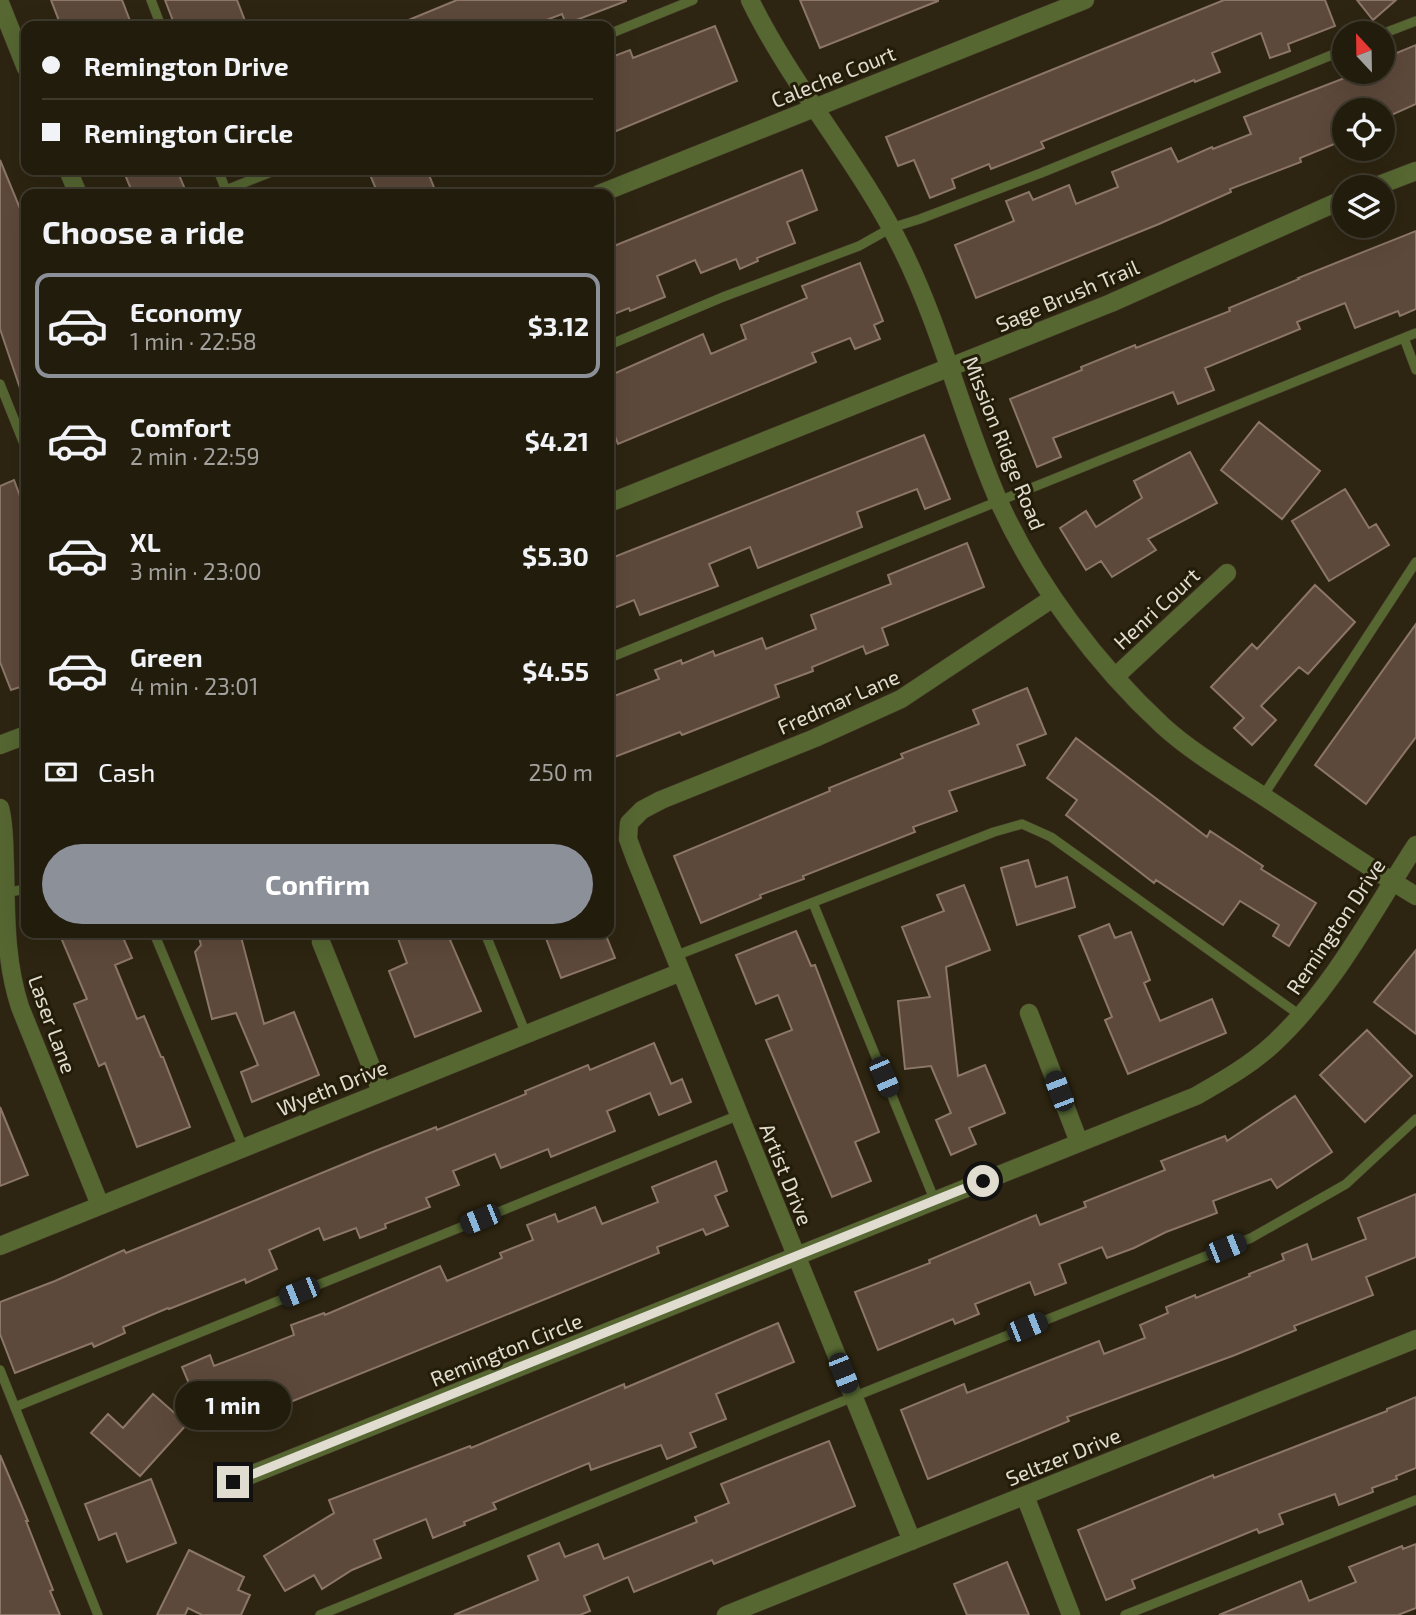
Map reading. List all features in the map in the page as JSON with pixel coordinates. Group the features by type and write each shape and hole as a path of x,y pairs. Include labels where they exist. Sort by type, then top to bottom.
{"street":[{"name":"Mission Ridge Road","path":"750,0 768,35 891,228 915,277 1000,502 1053,598 1116,676 1163,726 1208,760 1416,896"},
{"name":"Caleche Court","path":"612,189 1084,0"},
{"path":"0,3 21,56"},
{"path":"1395,179 1416,171"},
{"name":"Sage Brush Trail","path":"614,501 1111,303 1332,205"},
{"name":"Henri Court","path":"1116,676 1227,573"},
{"name":"Fredmar Lane","path":"629,822 642,810 661,800 815,738 901,699 1053,598"},
{"path":"0,745 21,736"},
{"name":"Laser Lane","path":"0,808 4,840 3,894 11,980 100,1205"},
{"name":"Artist Drive","path":"629,822 628,839 912,1541"},
{"name":"Remington Drive","path":"796,1258 1196,1096 1237,1072 1270,1047 1301,1016 1335,974 1416,845"},
{"path":"321,942 381,1091"},
{"name":"Wyeth Drive","path":"0,1245 526,1034 678,964"},
{"path":"1029,1013 1079,1142"},
{"name":"Remington Circle","path":"233,1482 796,1258"},
{"name":"Seltzer Drive","path":"726,1615 1416,1339"},
{"path":"1024,1496 1071,1615"}],"lane":[{"path":"151,0 159,21"},
{"path":"614,32 693,0"},
{"path":"1395,29 1416,21"},
{"path":"614,343 723,297 859,246 891,228 1041,173 1332,55"},
{"path":"234,189 265,175"},
{"path":"614,656 1416,333"},
{"path":"1404,338 1416,370"},
{"path":"0,384 21,436"},
{"path":"1263,796 1416,562"},
{"path":"678,964 813,903 994,832 1022,824 1051,838 1301,1016"},
{"path":"3,894 21,891"},
{"path":"813,903 935,1201"},
{"path":"156,938 243,1147"},
{"path":"487,938 526,1034"},
{"path":"15,1407 739,1115"},
{"path":"320,1615 852,1396 1251,1238 1346,1184 1416,1119"},
{"path":"0,1370 98,1615"},
{"path":"1125,1615 1416,1500"}],"building":[{"path":"51,0 122,0 130,21 59,21"},
{"path":"165,0 237,0 245,21 173,21"},
{"path":"457,0 626,0 574,21 565,21 562,14 544,21 406,21"},
{"path":"800,0 938,0 938,1 820,48"},
{"path":"1224,0 1325,0 1333,21 1332,27 1288,44 1290,51 1270,58 1261,33 1212,53 1220,72 1041,142 1044,148 991,169 989,164 952,179 955,188 930,198 914,160 898,166 886,137"},
{"path":"1357,0 1396,0 1373,20"},
{"path":"715,26 737,81 614,132 614,56 630,50 633,58"},
{"path":"1416,45 1416,104 1395,113 1395,98 1332,98 1332,145 1300,158 1301,162 1230,189 1231,192 1159,224 976,298 955,245 1014,221 1006,201 1029,192 1033,200 1069,185 1076,204 1118,187 1112,172 1171,148 1178,162 1251,134 1244,117 1332,83 1395,84 1395,54"},
{"path":"0,160 21,211 21,391 0,329"},
{"path":"802,170 817,210 787,222 795,243 757,258 758,261 740,269 736,259 701,273 695,260 657,276 665,297 630,311 629,308 614,314 614,246"},
{"path":"125,175 179,175 185,189 131,189"},
{"path":"370,175 429,175 435,189 376,189"},
{"path":"1416,231 1416,309 1400,316 1398,311 1355,328 1345,303 1297,322 1300,329 1205,368 1214,390 1178,404 1173,392 1053,438 1061,457 1037,467 1010,399 1135,345 1136,348 1230,311 1229,308 1298,278"},
{"path":"860,263 883,321 874,325 880,339 855,349 850,338 812,353 816,362 618,444 614,434 614,374 703,334 711,354 746,339 741,325 807,298 802,286"},
{"path":"1259,422 1320,471 1282,519 1221,470"},
{"path":"924,435 950,499 925,509 917,489 857,512 862,527 758,568 750,547 709,564 718,586 640,615 634,600 614,608 614,557"},
{"path":"1190,452 1217,503 1148,539 1156,550 1112,577 1101,561 1086,570 1060,528 1086,511 1096,527 1142,498 1134,481"},
{"path":"14,480 21,499 21,687 11,690 0,662 0,486"},
{"path":"1345,489 1369,528 1376,524 1389,545 1329,581 1292,521"},
{"path":"967,543 984,587 882,628 888,645 866,654 863,646 812,667 813,671 775,685 779,697 682,735 680,732 614,757 614,696 659,679 655,670 681,660 682,664 713,651 715,656 762,638 766,649 816,629 811,615 891,584 888,575"},
{"path":"1315,585 1355,622 1308,674 1299,667 1261,706 1276,720 1252,745 1234,728 1244,718 1211,687 1252,644 1257,649"},
{"path":"1416,624 1416,737 1366,804 1315,765"},
{"path":"1027,688 1046,734 1017,745 1025,765 949,791 957,811 913,827 915,832 803,876 804,879 760,895 761,898 701,923 674,856 830,791 829,788 903,758 901,754 979,724 973,710"},
{"path":"1076,738 1207,837 1210,831 1263,866 1261,869 1316,903 1289,946 1273,936 1279,925 1240,901 1223,925 1156,880 1154,883 1066,815 1077,800 1047,778"},
{"path":"1028,860 1036,887 1067,877 1075,907 1017,925 1001,868"},
{"path":"964,885 990,950 946,967 958,1076 985,1065 1005,1113 969,1128 976,1144 951,1155 936,1120 951,1113 931,1066 905,1069 898,1001 930,997 902,927 944,911 937,895"},
{"path":"1109,924 1115,938 1131,932 1150,980 1144,983 1160,1021 1212,999 1226,1033 1128,1074 1105,1020 1112,1017 1079,936"},
{"path":"796,931 811,966 815,965 879,1132 855,1142 871,1181 832,1197 766,1040 792,1030 778,995 756,1004 736,955"},
{"path":"61,938 123,938 132,958 115,965 137,1019 144,1016 163,1057 190,1127 137,1147 105,1063 99,1066 74,1004 87,999"},
{"path":"199,938 241,938 264,1024 294,1012 319,1075 252,1102 241,1072 258,1065 236,1013 212,1019 195,952 201,945"},
{"path":"398,938 449,938 481,1011 415,1037 389,971 407,963"},
{"path":"546,938 607,938 615,958 561,978"},
{"path":"1416,950 1416,1034 1374,1002"},
{"path":"1367,1030 1412,1076 1365,1122 1320,1075"},
{"path":"654,1043 671,1084 682,1079 691,1102 659,1115 650,1093 607,1111 615,1131 551,1157 548,1149 501,1168 495,1154 453,1171 459,1185 426,1198 430,1207 385,1224 386,1228 360,1238 356,1228 324,1240 319,1228 269,1250 277,1269 246,1283 245,1279 123,1327 125,1333 94,1347 92,1343 15,1373 0,1334 0,1302 375,1151 436,1127 437,1130 526,1094 525,1091 588,1065 590,1070"},
{"path":"1295,1096 1332,1152 1277,1188 1271,1179 1213,1201 1217,1213 1166,1232 1134,1248 1107,1258 1102,1247 1059,1264 1066,1283 1035,1295 1030,1282 975,1304 979,1314 955,1324 953,1319 878,1350 855,1292 930,1263 929,1260 1036,1215 1040,1225 1086,1207 1084,1202 1165,1170 1161,1161 1225,1136 1227,1141"},
{"path":"0,1107 28,1175 0,1186"},
{"path":"716,1161 727,1191 715,1196 728,1226 706,1235 703,1229 657,1247 659,1253 288,1403 281,1386 204,1419 182,1367 210,1355 214,1366 294,1335 291,1325 324,1313 325,1315 440,1266 447,1281 502,1258 500,1253 533,1240 527,1225 555,1214 558,1222 595,1207 602,1224 658,1202 652,1187"},
{"path":"1416,1194 1416,1257 1366,1277 1373,1295 1294,1326 1296,1330 1235,1355 1067,1417 1069,1421 928,1479 901,1410 964,1384 967,1393 1099,1341 1104,1354 1145,1338 1140,1325 1168,1313 1166,1307 1250,1276 1249,1274 1284,1260 1282,1254 1307,1244 1312,1260 1366,1239 1358,1218"},
{"path":"778,1323 794,1362 716,1394 726,1419 690,1433 696,1447 667,1459 661,1445 591,1470 589,1463 493,1503 496,1509 433,1538 426,1519 374,1540 381,1558 352,1570 322,1589 314,1575 285,1591 264,1556 334,1513 329,1500 470,1446 471,1448 624,1384 625,1388"},
{"path":"153,1394 187,1424 140,1476 91,1433 108,1414 123,1428"},
{"path":"1416,1397 1416,1468 1396,1476 1397,1479 1372,1488 1373,1492 1339,1505 1335,1494 1279,1514 1283,1524 1259,1533 1257,1529 1132,1580 1135,1588 1106,1600 1078,1530 1213,1475 1214,1478 1387,1411"},
{"path":"829,1441 855,1506 714,1564 712,1560 634,1592 628,1577 584,1596 590,1611 580,1615 454,1615 538,1580 528,1556 559,1543 565,1557 598,1544 604,1559 697,1522 695,1517 729,1503 721,1484"},
{"path":"0,1455 28,1521 60,1615 0,1615"},
{"path":"151,1479 176,1543 127,1562 116,1533 99,1540 85,1504"},
{"path":"1416,1544 1416,1608 1398,1615 1219,1615 1301,1581 1309,1601 1356,1582 1349,1567 1402,1546 1403,1549"},
{"path":"189,1550 244,1577 238,1590 250,1595 241,1615 202,1615 188,1608 185,1615 157,1615"},
{"path":"1007,1562 1029,1615 967,1615 954,1584"}],"route":[{"path":"233,1482 983,1181"}]}
